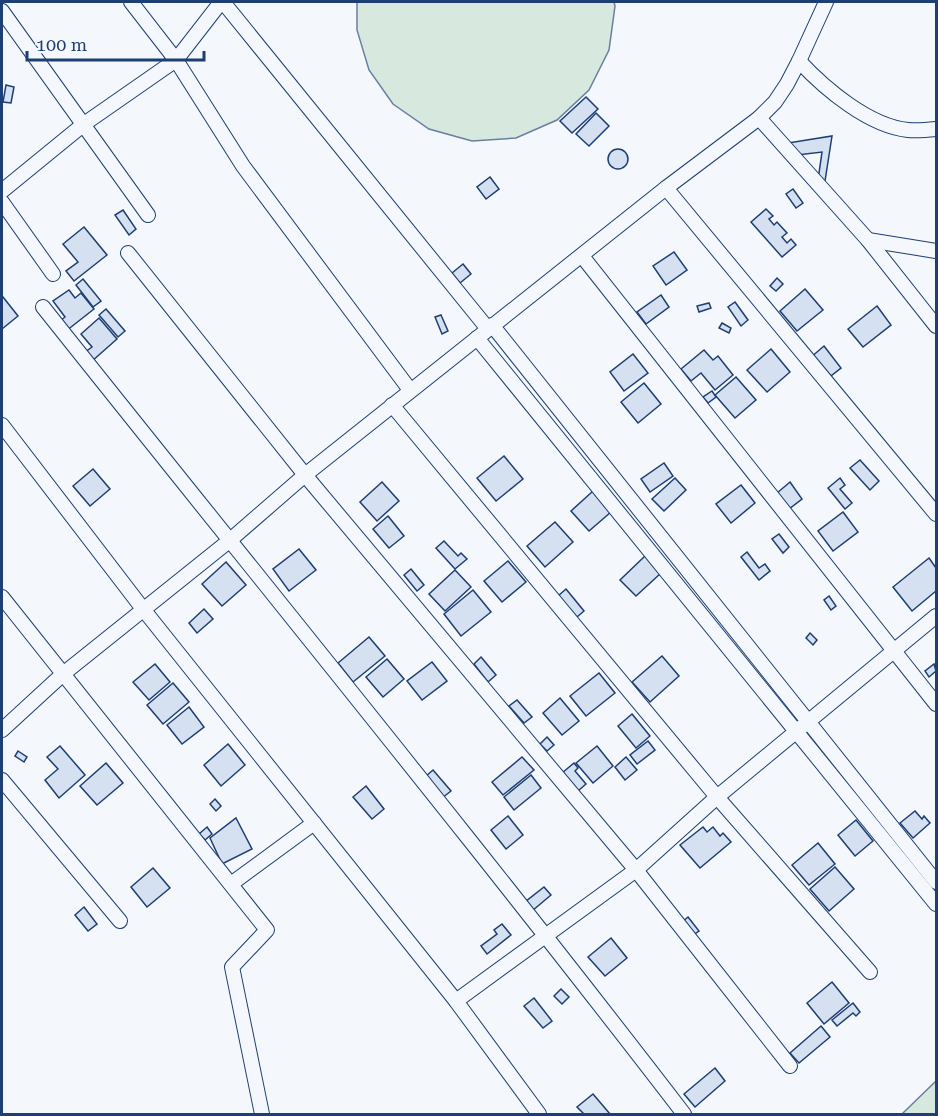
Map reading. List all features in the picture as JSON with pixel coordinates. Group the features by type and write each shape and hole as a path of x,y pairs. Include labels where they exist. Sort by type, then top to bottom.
{"street":[{"path":"131,2 176,60 243,166 410,390"},
{"path":"2,191 84,124 176,60 222,2 490,327 809,721 936,882"},
{"path":"2,730 63,674 229,541 305,475 410,390 666,188 759,118 775,102 799,61 826,2 819,2"},
{"path":"2,11 147,215"},
{"path":"799,61 820,84 875,121 907,130 936,129"},
{"path":"759,118 868,240 936,326"},
{"path":"666,188 936,514"},
{"path":"2,202 53,274"},
{"path":"868,240 936,251"},
{"path":"129,253 305,475 636,870 790,1066"},
{"path":"582,256 936,704"},
{"path":"44,307 546,935 684,1114"},
{"path":"477,338 935,900"},
{"path":"392,405 717,797 870,972"},
{"path":"2,425 143,609 456,1001 539,1114"},
{"path":"2,597 267,930 232,968 262,1114"},
{"path":"456,1001 636,870 717,797 936,616"},
{"path":"2,780 120,921"},
{"path":"231,884 314,823"}],"shaded area":[{"path":"357,2 614,2 615,6 609,50 589,90 557,120 516,138 472,141 429,129 393,104 369,70 357,30"},
{"path":"936,1081 936,1114 902,1114"}],"building":[{"path":"6,85 14,87 11,103 3,102"},
{"path":"586,97 598,109 572,133 560,121"},
{"path":"596,113 609,126 589,146 576,134"},
{"path":"832,136 825,181 818,180 822,152 797,155 788,143"},
{"path":"618,149 625,152 628,159 625,166 618,169 611,166 608,159 611,152"},
{"path":"490,177 499,189 486,199 477,187"},
{"path":"793,189 803,203 796,208 786,194"},
{"path":"766,209 773,216 769,219 774,225 777,222 787,233 782,237 787,243 791,239 796,245 782,257 751,222"},
{"path":"123,210 136,229 129,235 115,215"},
{"path":"84,227 107,255 74,281 66,271 78,262 63,244"},
{"path":"674,252 687,270 666,285 653,266"},
{"path":"463,264 471,274 460,283 452,273"},
{"path":"777,278 783,284 776,291 770,286"},
{"path":"83,279 101,301 93,307 76,285"},
{"path":"805,289 823,310 797,331 780,311"},
{"path":"69,290 75,298 81,293 94,309 66,331 59,322 65,317 53,301"},
{"path":"661,295 669,307 646,324 637,312"},
{"path":"3,297 18,316 2,329 2,299"},
{"path":"735,302 748,320 741,326 728,307"},
{"path":"709,303 711,308 699,312 697,306"},
{"path":"877,306 891,325 863,347 848,329"},
{"path":"106,309 125,331 118,337 99,315"},
{"path":"441,315 448,331 442,334 435,317"},
{"path":"99,318 117,339 91,362 84,353 92,347 81,334"},
{"path":"722,323 731,328 729,333 719,328"},
{"path":"824,346 841,368 827,379 810,358"},
{"path":"771,349 790,372 767,392 747,370"},
{"path":"704,350 713,360 718,356 733,375 715,390 701,373 691,381 681,369"},
{"path":"633,354 648,373 624,391 610,372"},
{"path":"736,377 756,400 735,418 715,395"},
{"path":"644,383 661,404 638,423 621,402"},
{"path":"712,391 716,397 708,403 703,397"},
{"path":"504,456 523,479 496,501 477,478"},
{"path":"860,460 879,481 870,490 850,468"},
{"path":"664,463 673,476 650,492 641,479"},
{"path":"93,469 110,489 90,506 73,486"},
{"path":"675,478 686,490 664,511 652,499"},
{"path":"840,478 845,485 840,489 852,503 845,509 828,488"},
{"path":"382,482 399,501 377,521 360,502"},
{"path":"790,482 802,499 789,509 777,493"},
{"path":"741,485 755,503 731,523 716,504"},
{"path":"593,491 611,512 589,531 571,511"},
{"path":"843,512 858,532 833,551 818,531"},
{"path":"388,516 404,536 389,548 373,529"},
{"path":"555,522 573,542 545,567 527,546"},
{"path":"779,534 789,547 783,553 772,539"},
{"path":"444,541 458,556 461,553 467,559 455,569 436,548"},
{"path":"299,549 316,570 289,591 273,569"},
{"path":"747,552 759,568 765,564 770,571 759,580 741,557"},
{"path":"645,556 661,573 636,596 620,580"},
{"path":"929,558 936,568 936,591 912,611 893,587"},
{"path":"508,561 526,582 502,602 484,581"},
{"path":"226,562 246,585 222,606 202,584"},
{"path":"411,569 424,585 417,591 404,575"},
{"path":"455,570 471,587 445,611 429,594"},
{"path":"566,589 584,611 577,617 558,596"},
{"path":"473,590 491,612 461,636 444,614"},
{"path":"829,596 836,606 831,610 824,600"},
{"path":"204,609 213,619 197,633 189,623"},
{"path":"810,633 817,640 813,645 806,638"},
{"path":"369,637 385,656 353,682 338,663"},
{"path":"662,656 679,676 650,702 632,682"},
{"path":"481,657 496,675 488,682 474,664"},
{"path":"387,659 404,679 383,697 366,677"},
{"path":"432,662 447,681 422,700 407,681"},
{"path":"155,664 170,682 149,700 133,682"},
{"path":"934,664 936,671 929,677 925,671"},
{"path":"599,673 615,693 586,716 570,696"},
{"path":"173,683 189,702 163,724 147,705"},
{"path":"560,698 579,721 562,735 543,713"},
{"path":"517,700 532,717 524,723 509,706"},
{"path":"189,707 204,727 182,744 167,725"},
{"path":"632,714 650,736 636,748 618,726"},
{"path":"547,737 554,745 547,751 540,744"},
{"path":"648,741 655,750 637,764 630,755"},
{"path":"228,744 245,765 221,786 204,765"},
{"path":"60,746 85,775 59,798 45,780 58,769 47,757"},
{"path":"597,746 613,766 593,783 576,763"},
{"path":"18,751 27,757 24,762 15,756"},
{"path":"522,757 534,770 503,795 492,782"},
{"path":"626,757 637,770 625,780 615,767"},
{"path":"106,763 123,783 97,805 80,786"},
{"path":"574,763 578,768 575,771 586,784 578,791 562,773"},
{"path":"433,770 451,791 442,798 425,777"},
{"path":"531,775 541,788 514,810 504,797"},
{"path":"366,786 384,809 372,819 353,797"},
{"path":"215,799 221,806 216,811 210,804"},
{"path":"915,811 922,819 924,816 930,823 913,838 900,823"},
{"path":"508,816 523,835 506,849 491,830"},
{"path":"236,818 252,849 222,864 210,838"},
{"path":"856,820 873,841 855,856 838,835"},
{"path":"207,827 212,834 205,840 199,834"},
{"path":"703,827 707,832 713,827 720,836 723,833 731,842 700,868 680,845"},
{"path":"818,843 835,864 809,885 792,865"},
{"path":"835,867 854,889 829,911 810,889"},
{"path":"153,868 170,888 147,907 131,887"},
{"path":"544,887 551,895 532,911 525,902"},
{"path":"84,907 97,924 88,931 75,915"},
{"path":"688,917 699,931 693,935 682,922"},
{"path":"502,924 511,935 487,954 481,946 497,934 494,930"},
{"path":"611,938 627,958 605,976 588,957"},
{"path":"832,982 849,1003 824,1024 807,1003"},
{"path":"561,989 569,997 562,1004 554,996"},
{"path":"534,998 552,1021 543,1028 524,1006"},
{"path":"853,1003 860,1012 856,1016 853,1013 837,1026 832,1020"},
{"path":"821,1026 830,1037 799,1063 790,1053"},
{"path":"715,1068 725,1081 695,1107 684,1094"},
{"path":"593,1094 610,1114 584,1114 577,1107"}]}
